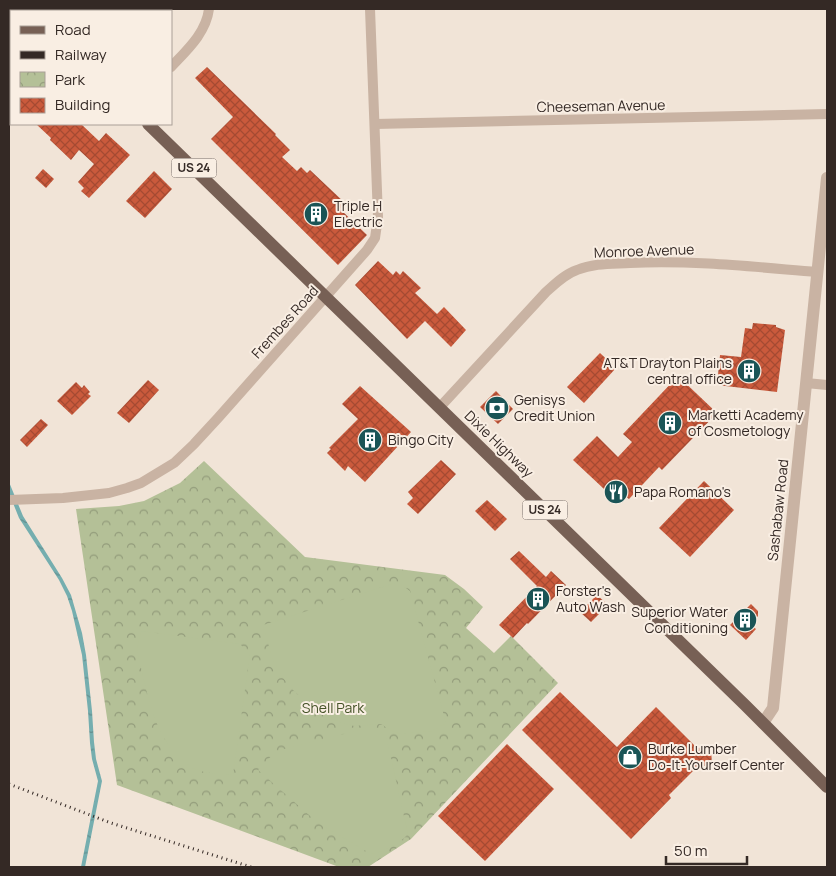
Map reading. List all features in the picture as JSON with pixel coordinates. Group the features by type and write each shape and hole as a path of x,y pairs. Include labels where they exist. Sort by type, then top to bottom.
{"main road":[{"name":"Dixie Highway","path":"149,125 440,407 827,787"}],"street":[{"path":"172,66 202,32 209,9"},
{"name":"Frembes Road","path":"9,500 63,498 109,493 141,483 174,464 367,250 375,238 378,224 370,9"},
{"name":"Cheeseman Avenue","path":"375,124 827,114"},
{"name":"Sashabaw Road","path":"763,723 773,708 817,272 824,230 827,178"},
{"name":"Monroe Avenue","path":"440,407 546,292 576,270 592,265 651,262 723,264 817,272"},
{"path":"806,383 827,385"}],"green space":[{"name":"Shell Park","path":"204,461 305,557 445,575 464,589 483,607 466,628 494,653 511,636 558,683 411,839 368,867 339,867 117,785 76,509 119,506 144,501 180,483"},
{"path":"398,582 410,591 446,723 432,731 400,734 381,724 354,726 329,718 306,702 284,679 273,661 263,625"},
{"path":"141,631 240,644 250,654 233,775 209,773 194,769 175,753 166,741 153,714 138,656 137,647"},
{"path":"372,727 386,736 408,834 391,847 371,854 318,823 258,770 276,751"}],"water":[{"path":"9,482 23,516 71,595 82,633 86,655 96,759 102,781 85,867 81,867 98,781 92,759 82,655 67,596 59,580 19,518 9,493"}],"building":[{"path":"207,67 290,150 282,157 297,171 301,167 307,173 310,170 346,204 340,209 367,235 338,265 211,139 233,117 195,78"},
{"path":"37,125 82,125 99,141 106,133 130,155 89,198 81,191 84,188 78,182 94,164 79,150 71,160 50,140 51,138"},
{"path":"43,169 54,179 46,188 35,178"},
{"path":"154,171 172,189 145,218 126,201"},
{"path":"378,261 393,275 396,271 400,275 403,271 421,288 415,293 437,314 444,307 466,330 451,347 425,321 407,339 355,285"},
{"name":"AT&T Drayton Plains central office","path":"753,323 776,325 776,327 785,330 777,392 717,385 720,355 741,357 745,328 752,329"},
{"path":"600,353 616,368 584,403 567,387"},
{"path":"678,376 717,413 662,470 659,467 629,499 625,496 619,503 573,460 597,436 618,457 632,442 623,434"},
{"path":"148,380 159,390 129,423 117,413"},
{"path":"76,382 82,388 84,385 91,396 72,415 57,401"},
{"name":"Bingo City","path":"360,386 411,432 365,482 348,466 345,471 327,453 331,449 329,448 358,419 342,404"},
{"name":"Genisys Credit Union","path":"496,391 513,409 498,424 480,407"},
{"path":"41,419 48,425 27,447 20,440"},
{"path":"441,460 456,474 418,514 407,504 413,498 408,492"},
{"path":"704,481 734,510 690,557 659,528"},
{"path":"487,500 507,519 495,531 475,511"},
{"name":"Forster's Auto Wash","path":"519,551 546,577 551,571 566,585 513,638 499,625 537,586 510,559"},
{"path":"597,595 608,605 591,622 580,612"},
{"name":"Superior Water Conditioning","path":"751,604 758,611 758,616 750,624 756,629 746,640 730,625"},
{"name":"Burke Lumber Do-It-Yourself Center","path":"560,692 617,747 656,707 697,748 711,747 712,766 698,766 669,795 671,798 631,839 522,730"},
{"path":"507,744 554,789 485,861 438,816"}],"railway":[{"path":"9,784 111,823 251,867"}],"place":[{"name":"Triple H Electric","path":"316,214"},
{"name":"AT&T Drayton Plains central office","path":"749,371"},
{"name":"Genisys Credit Union","path":"497,408"},
{"name":"Marketti Academy of Cosmetology","path":"670,423"},
{"name":"Bingo City","path":"370,440"},
{"name":"Papa Romano's","path":"616,492"},
{"name":"Forster's Auto Wash","path":"538,599"},
{"name":"Superior Water Conditioning","path":"745,620"},
{"name":"Burke Lumber Do-It-Yourself Center","path":"630,757"}]}
